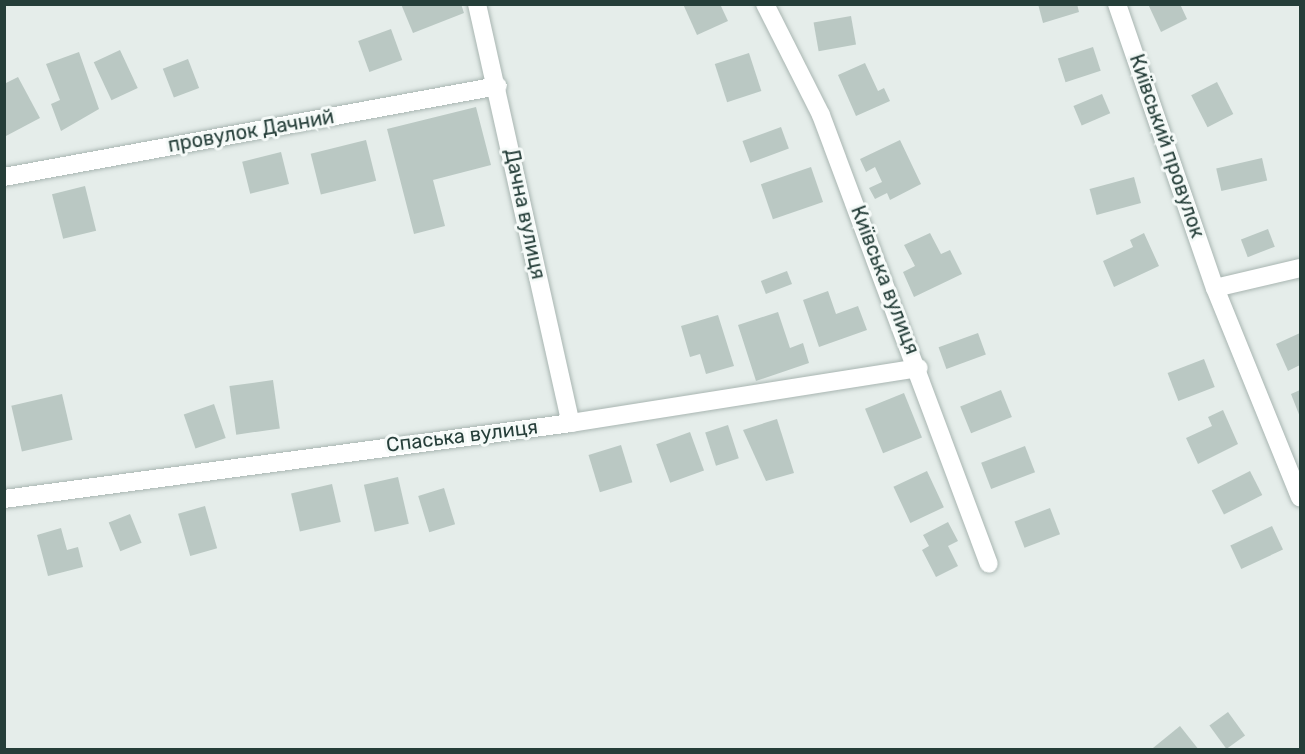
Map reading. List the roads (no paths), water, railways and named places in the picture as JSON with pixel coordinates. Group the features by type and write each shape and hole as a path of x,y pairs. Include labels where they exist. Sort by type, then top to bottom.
{"street":[{"name":"Дачна вулиця","path":"477,4 498,86 571,423"},
{"name":"Київська вулиця","path":"765,4 821,115 919,368 989,564"},
{"name":"Київський провулок","path":"1117,4 1215,288 1300,497"},
{"name":"провулок Дачний","path":"4,177 498,86"},
{"path":"1215,288 1300,268"},
{"name":"Спаська вулиця","path":"4,499 571,423 919,368"}]}
